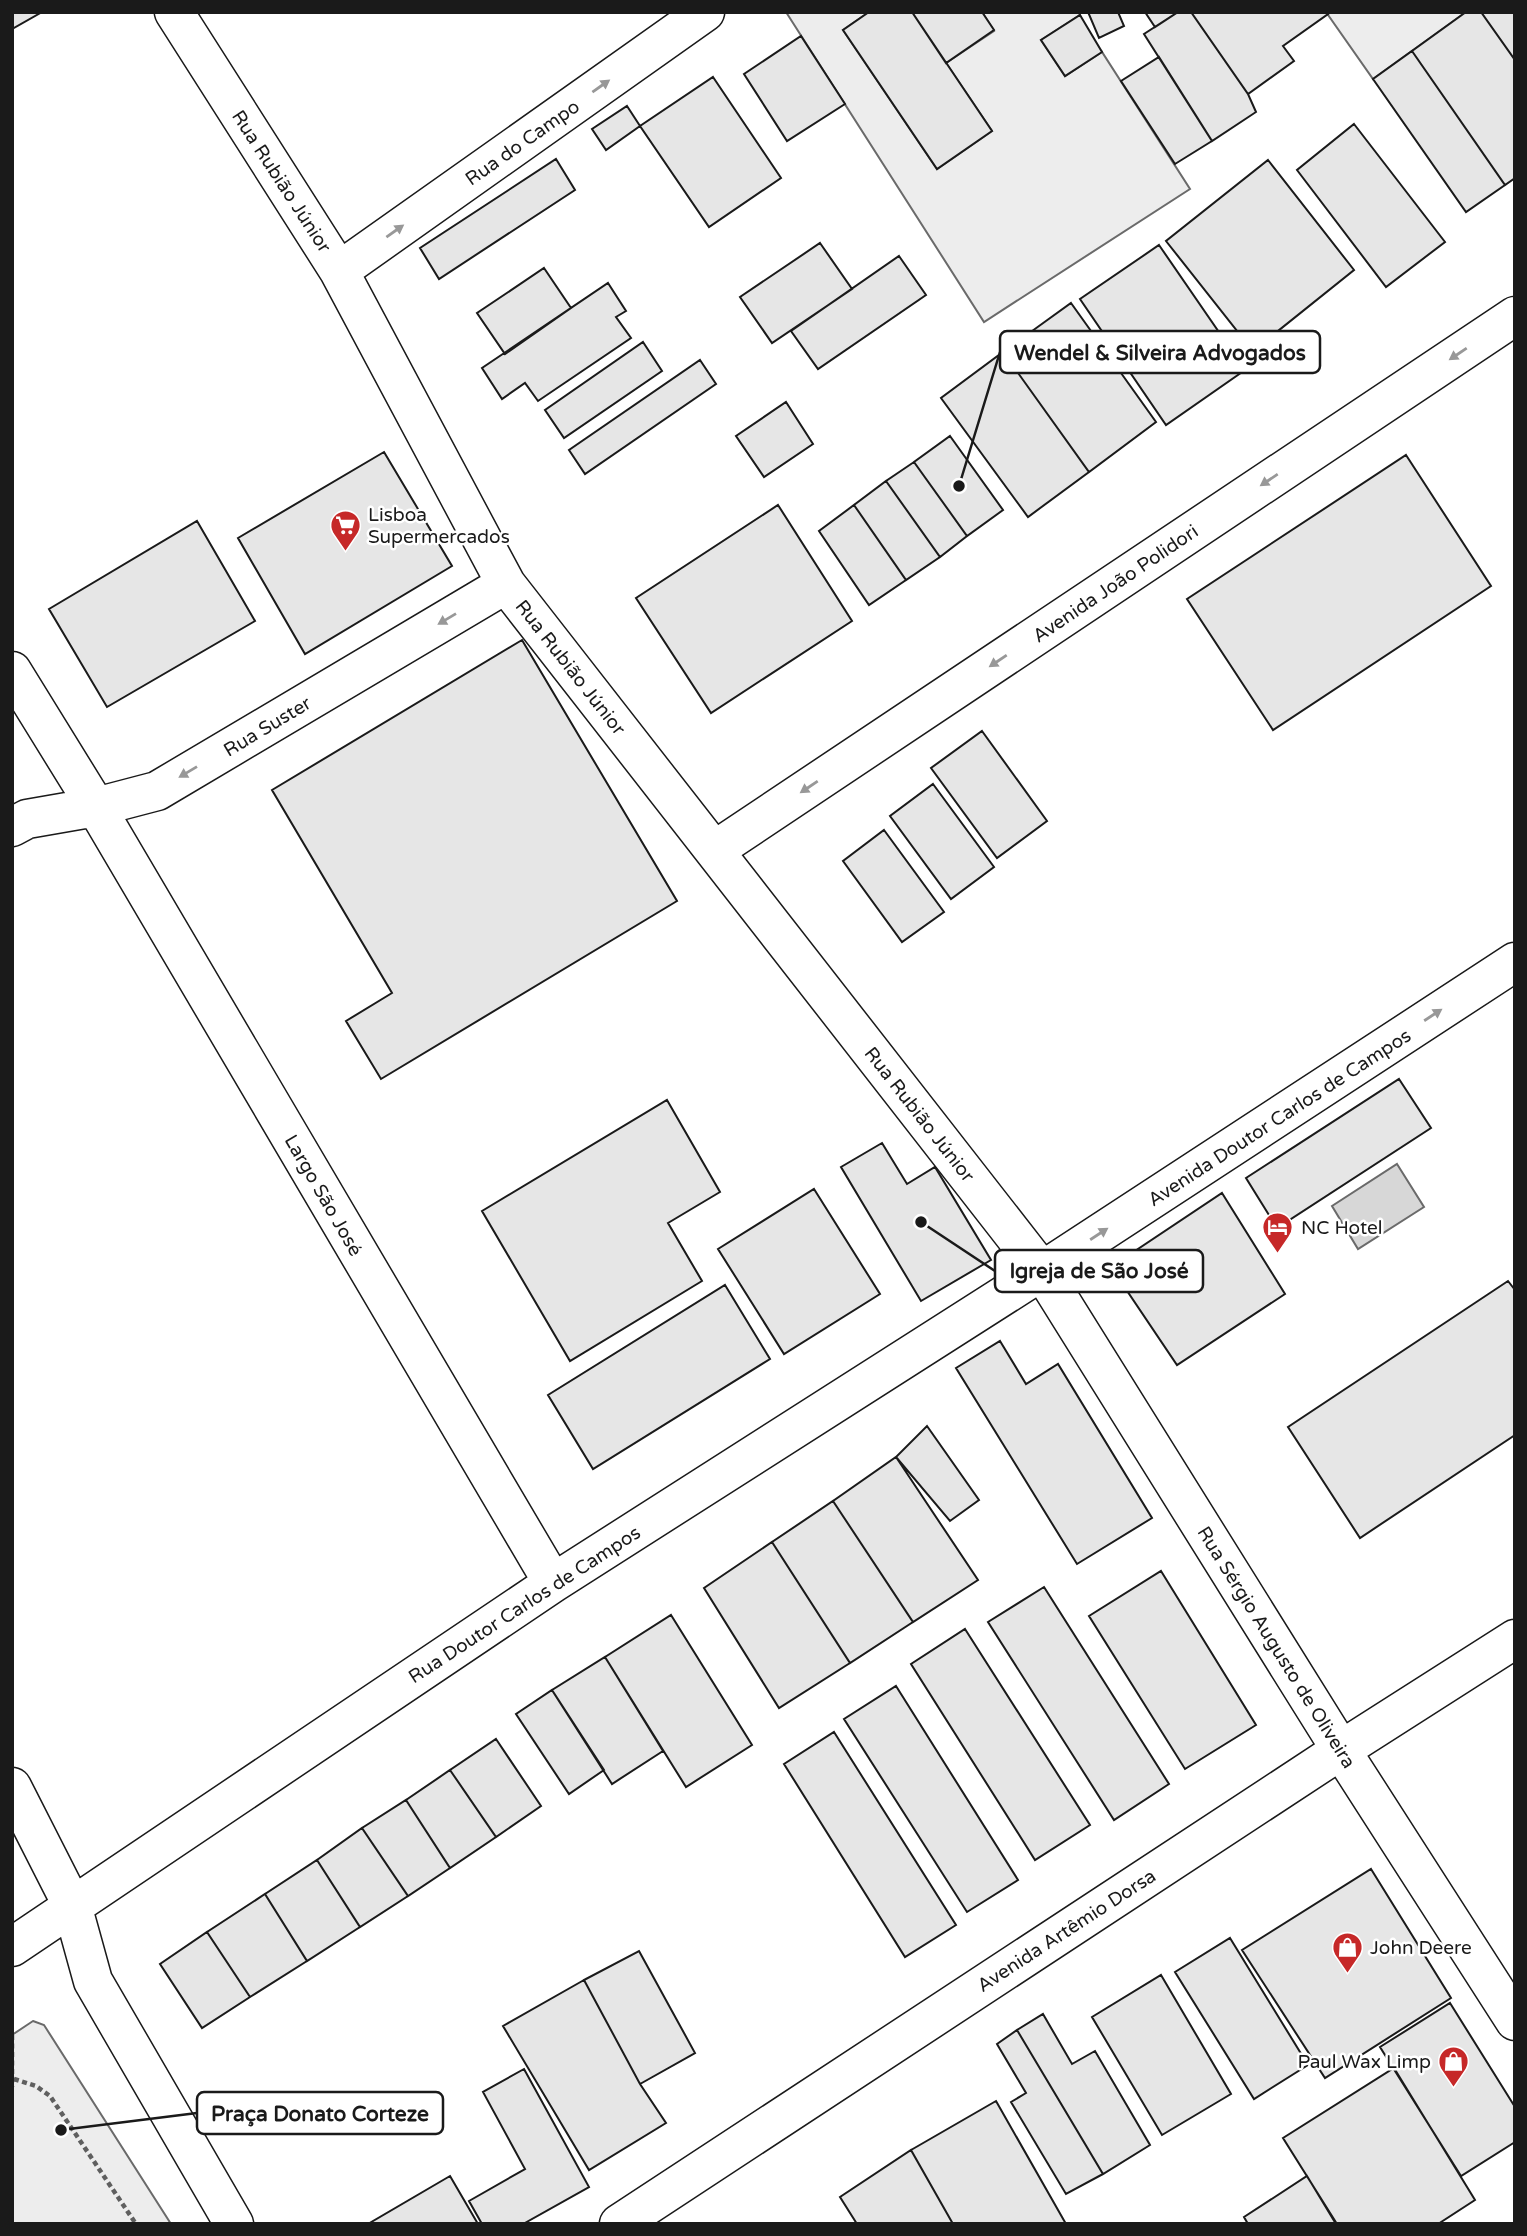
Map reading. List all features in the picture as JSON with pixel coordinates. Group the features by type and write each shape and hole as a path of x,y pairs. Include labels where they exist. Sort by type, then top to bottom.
{"street":[{"name":"Rua Rubião Júnior","path":"174,12 339,271 506,584 1042,1271"},
{"name":"Rua do Campo","path":"339,271 705,12"},
{"name":"Avenida João Polidori","path":"715,850 1515,316"},
{"name":"Rua Suster","path":"12,827 27,819 96,807 156,791 506,584"},
{"name":"Largo São José","path":"12,671 96,807 553,1583"},
{"name":"Avenida Doutor Carlos de Campos","path":"1042,1271 1515,962"},
{"name":"Rua Doutor Carlos de Campos","path":"12,1947 553,1583 1042,1271"},
{"name":"Rua Sérgio Augusto de Oliveira","path":"1042,1271 1341,1750 1515,2021"},
{"name":"Avenida Artêmio Dorsa","path":"619,2224 1341,1750 1515,1639"},
{"path":"12,1787 72,1905 93,1981 234,2224"}],"path":[{"path":"12,2035 12,2087"},
{"path":"14,2079 36,2086 50,2096 136,2224"}],"shaded area":[{"path":"786,12 869,12 843,30 937,169 992,131 946,63 994,31 982,12 1078,12 1080,15 1041,40 1065,76 1102,52 1190,189 984,322"},
{"path":"1326,12 1466,12 1373,79"},
{"path":"1397,1164 1424,1207 1358,1249 1332,1206"},
{"path":"33,2021 44,2025 171,2224 12,2224 12,2035"}],"building":[{"path":"12,12 42,12 12,29"},
{"path":"869,12 912,12 992,131 937,169 843,30"},
{"path":"912,12 982,12 994,30 946,63"},
{"path":"1088,12 1118,12 1124,26 1099,38"},
{"path":"1145,12 1178,12 1155,27"},
{"path":"1178,12 1191,12 1248,94 1256,112 1212,141 1144,34"},
{"path":"1191,12 1328,14 1283,46 1294,61 1248,94"},
{"path":"1466,12 1481,12 1515,60 1515,178 1505,185 1412,51"},
{"path":"1481,12 1515,12 1515,60"},
{"path":"1080,15 1102,52 1065,76 1041,40"},
{"path":"801,36 845,104 787,141 744,74"},
{"path":"1412,51 1505,185 1466,212 1373,79"},
{"path":"1159,57 1212,141 1175,164 1121,81"},
{"path":"713,77 781,178 709,227 640,126"},
{"path":"627,106 640,126 606,150 592,129"},
{"path":"1354,124 1445,242 1386,287 1297,170"},
{"path":"556,159 575,190 439,279 420,248"},
{"path":"1268,160 1354,270 1253,351 1166,241"},
{"path":"820,243 852,289 772,343 740,297"},
{"path":"1159,245 1245,370 1166,425 1080,299"},
{"path":"899,256 926,295 818,369 791,331"},
{"path":"544,268 571,308 505,354 477,313"},
{"path":"608,283 626,311 616,317 631,338 538,401 525,383 502,399 482,368"},
{"path":"1071,303 1156,422 1089,472 1003,352"},
{"path":"643,342 662,371 564,438 545,410"},
{"path":"1003,352 1089,472 1028,517 941,398"},
{"path":"700,360 716,384 585,474 569,450"},
{"path":"786,402 813,444 764,477 736,436"},
{"path":"950,436 1003,510 967,536 914,462"},
{"name":"Lisboa Supermercados","path":"384,452 452,566 305,654 238,538"},
{"path":"1406,455 1491,586 1273,730 1187,599"},
{"path":"914,462 967,536 940,557 886,481"},
{"path":"886,481 940,557 906,580 854,505"},
{"path":"778,505 852,621 711,713 636,598"},
{"path":"854,505 906,580 869,605 819,531"},
{"path":"197,521 255,621 107,707 49,609"},
{"path":"522,640 677,901 381,1079 346,1021 392,993 272,790"},
{"path":"982,731 1047,821 997,858 931,768"},
{"path":"933,784 994,867 951,899 890,816"},
{"path":"884,830 944,912 902,942 843,861"},
{"path":"1399,1079 1431,1128 1277,1228 1246,1178"},
{"path":"667,1100 720,1192 668,1223 702,1281 570,1361 482,1211"},
{"path":"882,1143 907,1184 935,1167 991,1260 921,1301 841,1167"},
{"path":"814,1189 880,1294 784,1354 718,1249"},
{"path":"1222,1193 1285,1294 1177,1365 1111,1267"},
{"path":"1508,1281 1515,1290 1515,1435 1360,1538 1288,1427"},
{"path":"725,1285 770,1359 593,1469 548,1395"},
{"path":"1000,1341 1026,1384 1058,1364 1152,1518 1077,1564 956,1368"},
{"path":"927,1426 979,1500 950,1521 896,1457"},
{"path":"896,1457 978,1580 913,1622 833,1501"},
{"path":"833,1501 913,1622 850,1663 772,1542"},
{"path":"772,1542 850,1663 779,1708 704,1588"},
{"path":"1161,1571 1256,1725 1185,1769 1089,1616"},
{"path":"1044,1587 1169,1784 1114,1820 988,1622"},
{"path":"671,1615 752,1745 686,1787 605,1657"},
{"path":"965,1629 1090,1825 1035,1860 911,1664"},
{"path":"605,1657 663,1751 612,1784 552,1690"},
{"path":"896,1686 1018,1880 967,1912 844,1719"},
{"path":"552,1690 604,1770 569,1794 516,1714"},
{"path":"834,1732 956,1925 905,1957 784,1764"},
{"path":"496,1739 541,1806 496,1837 450,1770"},
{"path":"450,1770 496,1837 450,1868 406,1800"},
{"path":"406,1800 450,1868 408,1896 362,1828"},
{"path":"362,1828 408,1896 360,1927 317,1860"},
{"path":"317,1860 360,1927 307,1961 265,1894"},
{"name":"John Deere","path":"1371,1869 1451,1998 1325,2078 1242,1950"},
{"path":"265,1894 307,1961 250,1997 207,1932"},
{"path":"207,1932 250,1997 202,2028 160,1964"},
{"path":"1230,1938 1308,2065 1254,2099 1175,1972"},
{"path":"639,1951 695,2053 640,2084 584,1980"},
{"path":"1161,1975 1231,2094 1162,2135 1092,2017"},
{"path":"584,1980 640,2084 666,2123 589,2170 503,2026"},
{"name":"Paul Wax Limp","path":"1450,2003 1515,2107 1515,2142 1461,2176 1380,2047"},
{"path":"1043,2014 1072,2064 1095,2051 1150,2145 1103,2174 1017,2030"},
{"path":"1017,2030 1103,2174 1066,2194 1011,2102 1026,2093 997,2044"},
{"path":"1394,2068 1475,2200 1438,2224 1337,2224 1283,2138"},
{"path":"524,2069 589,2187 523,2224 482,2224 469,2201 525,2169 483,2092"},
{"path":"996,2101 1066,2224 953,2224 911,2150"},
{"path":"911,2150 953,2224 857,2224 840,2197"},
{"path":"450,2176 478,2224 368,2224"},
{"path":"1307,2176 1336,2224 1248,2224 1244,2217"}],"place":[{"name":"Wendel & Silveira Advogados","path":"959,486"},
{"name":"Lisboa Supermercados","path":"345,552"},
{"name":"Igreja de São José","path":"921,1222"},
{"name":"NC Hotel","path":"1278,1254"},
{"name":"John Deere","path":"1347,1974"},
{"name":"Paul Wax Limp","path":"1454,2088"},
{"name":"Praça Donato Corteze","path":"61,2130"}]}
